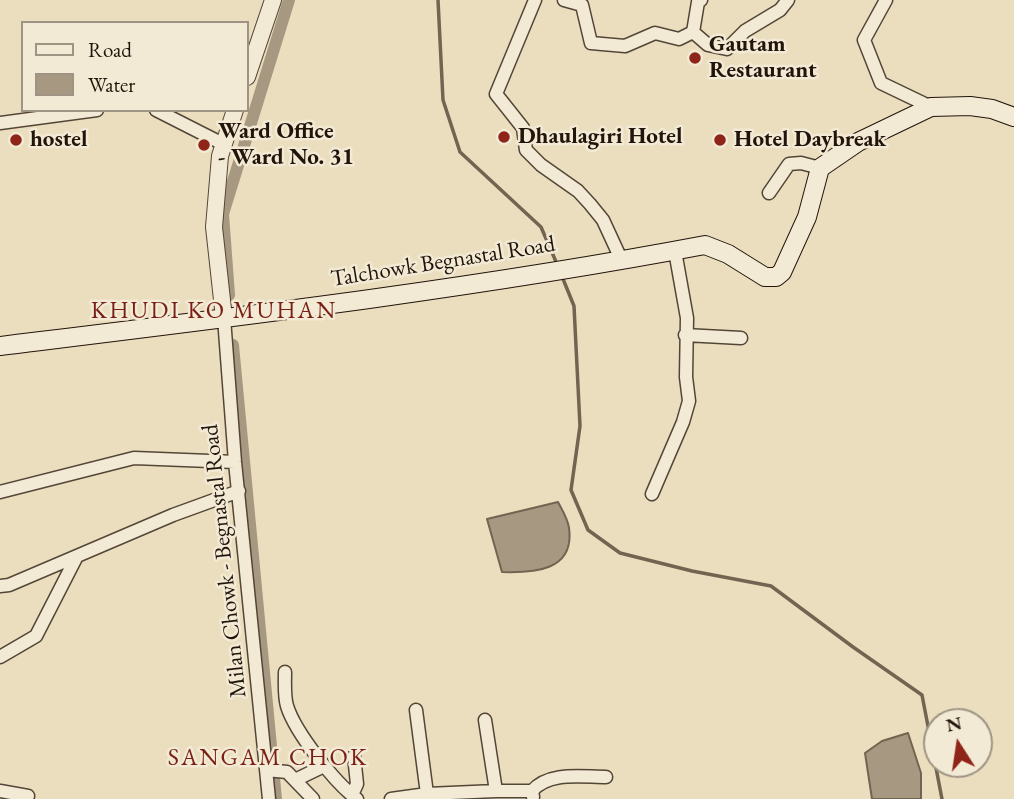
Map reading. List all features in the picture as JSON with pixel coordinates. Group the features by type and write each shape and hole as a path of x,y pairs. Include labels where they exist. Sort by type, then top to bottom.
{"main road":[{"path":"820,167 858,142 930,107 970,106 992,109 1014,117"},
{"name":"Talchowk Begnastal Road","path":"0,346 530,275 705,245 728,254 765,277 776,277 782,272 807,217 820,167"}],"street":[{"path":"248,74 273,0"},
{"path":"535,0 496,93 523,128 526,150 541,165 578,191 590,204 603,220 621,259"},
{"path":"564,0 582,5 591,43 625,46 655,33 679,39 693,32"},
{"path":"693,32 698,2 701,0"},
{"path":"693,32 708,45 727,48 745,31 780,10 788,0"},
{"path":"886,0 864,40 881,83 930,107"},
{"path":"0,123 82,112"},
{"path":"160,112 223,144"},
{"path":"224,318 214,227 223,144 234,112"},
{"path":"769,193 789,164 801,163 820,167"},
{"path":"652,494 683,422 689,401 685,335 687,318 675,251"},
{"name":"Milan Chowk - Begnastal Road","path":"224,318 235,462 269,799"},
{"path":"685,335 741,338"},
{"path":"0,492 134,458 235,462"},
{"path":"0,586 9,585 173,515 239,491"},
{"path":"0,657 36,636 77,556"},
{"path":"285,672 286,705 324,766 342,788 354,797 357,784 354,756"},
{"path":"416,710 427,794"},
{"path":"485,720 496,791"},
{"path":"266,770 291,776 324,766"},
{"path":"291,776 313,799"},
{"path":"391,799 427,794 496,791 532,795 539,783 548,779 606,777"},
{"path":"0,791 29,796"}],"water":[{"path":"558,502 569,528 566,553 559,561 539,570 502,572 487,519"},
{"path":"908,733 921,773 921,799 872,799 865,753 882,741"}],"waterway":[{"path":"229,295 223,214 289,0"},
{"path":"438,0 443,100 460,152 541,227 557,264"},
{"path":"561,274 574,306 580,426 571,490 588,530 620,553 692,571 771,586 922,695 942,799"},
{"path":"233,345 276,799"}],"place":[{"name":"Gautam Restaurant","path":"695,58"},
{"name":"Dhaulagiri Hotel","path":"504,137"},
{"name":"hostel","path":"16,140"},
{"name":"Hotel Daybreak","path":"720,140"},
{"name":"Ward Office - Ward No. 31","path":"204,145"}],"district":[{"name":"KHUDI KO MUHAN","path":"214,311"},
{"name":"SANGAM CHOK","path":"268,758"}]}
